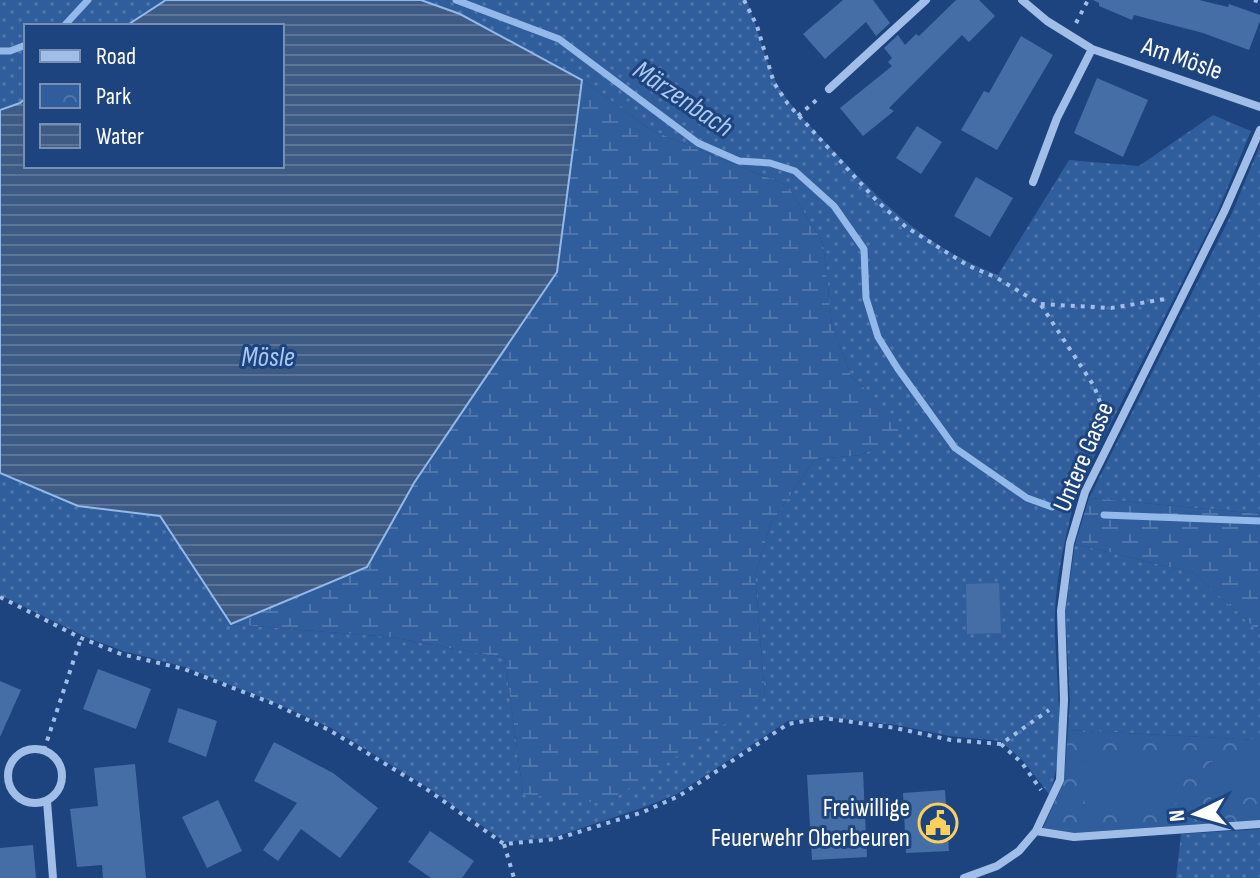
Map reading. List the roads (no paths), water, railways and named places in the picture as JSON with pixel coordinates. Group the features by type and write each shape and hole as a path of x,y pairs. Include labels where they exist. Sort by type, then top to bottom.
{"street":[{"path":"829,89 926,0"},
{"name":"Am Mösle","path":"1022,0 1047,21 1092,49 1260,107"},
{"path":"1033,182 1057,118 1092,49"},
{"name":"Untere Gasse","path":"964,878 997,866 1019,851 1036,831 1060,780 1064,700 1061,611 1070,543 1085,492 1225,210 1260,130"},
{"path":"27,749 44,750 58,761 62,779 54,795 47,801 28,803 20,799 8,784 5,764 27,749"},
{"path":"47,801 53,878"},
{"path":"1036,831 1074,837 1260,824"}],"water":[{"name":"Mösle","path":"166,0 421,0 460,14 582,80 557,272 414,483 367,567 231,624 160,516 78,506 0,473 0,110 24,100 24,168 284,168 284,24 129,24"}],"waterway":[{"name":"Märzenbach","path":"66,24 88,0"},
{"name":"Märzenbach","path":"456,0 559,39 698,143 739,161 770,163 795,171 834,206 864,249 866,298 878,337 955,448 1027,498 1052,507"},
{"name":"Märzenbach","path":"0,51 24,46"},
{"name":"Märzenbach","path":"1104,515 1260,521"}],"place":[{"name":"Freiwillige Feuerwehr Oberbeuren","path":"938,823"}]}
